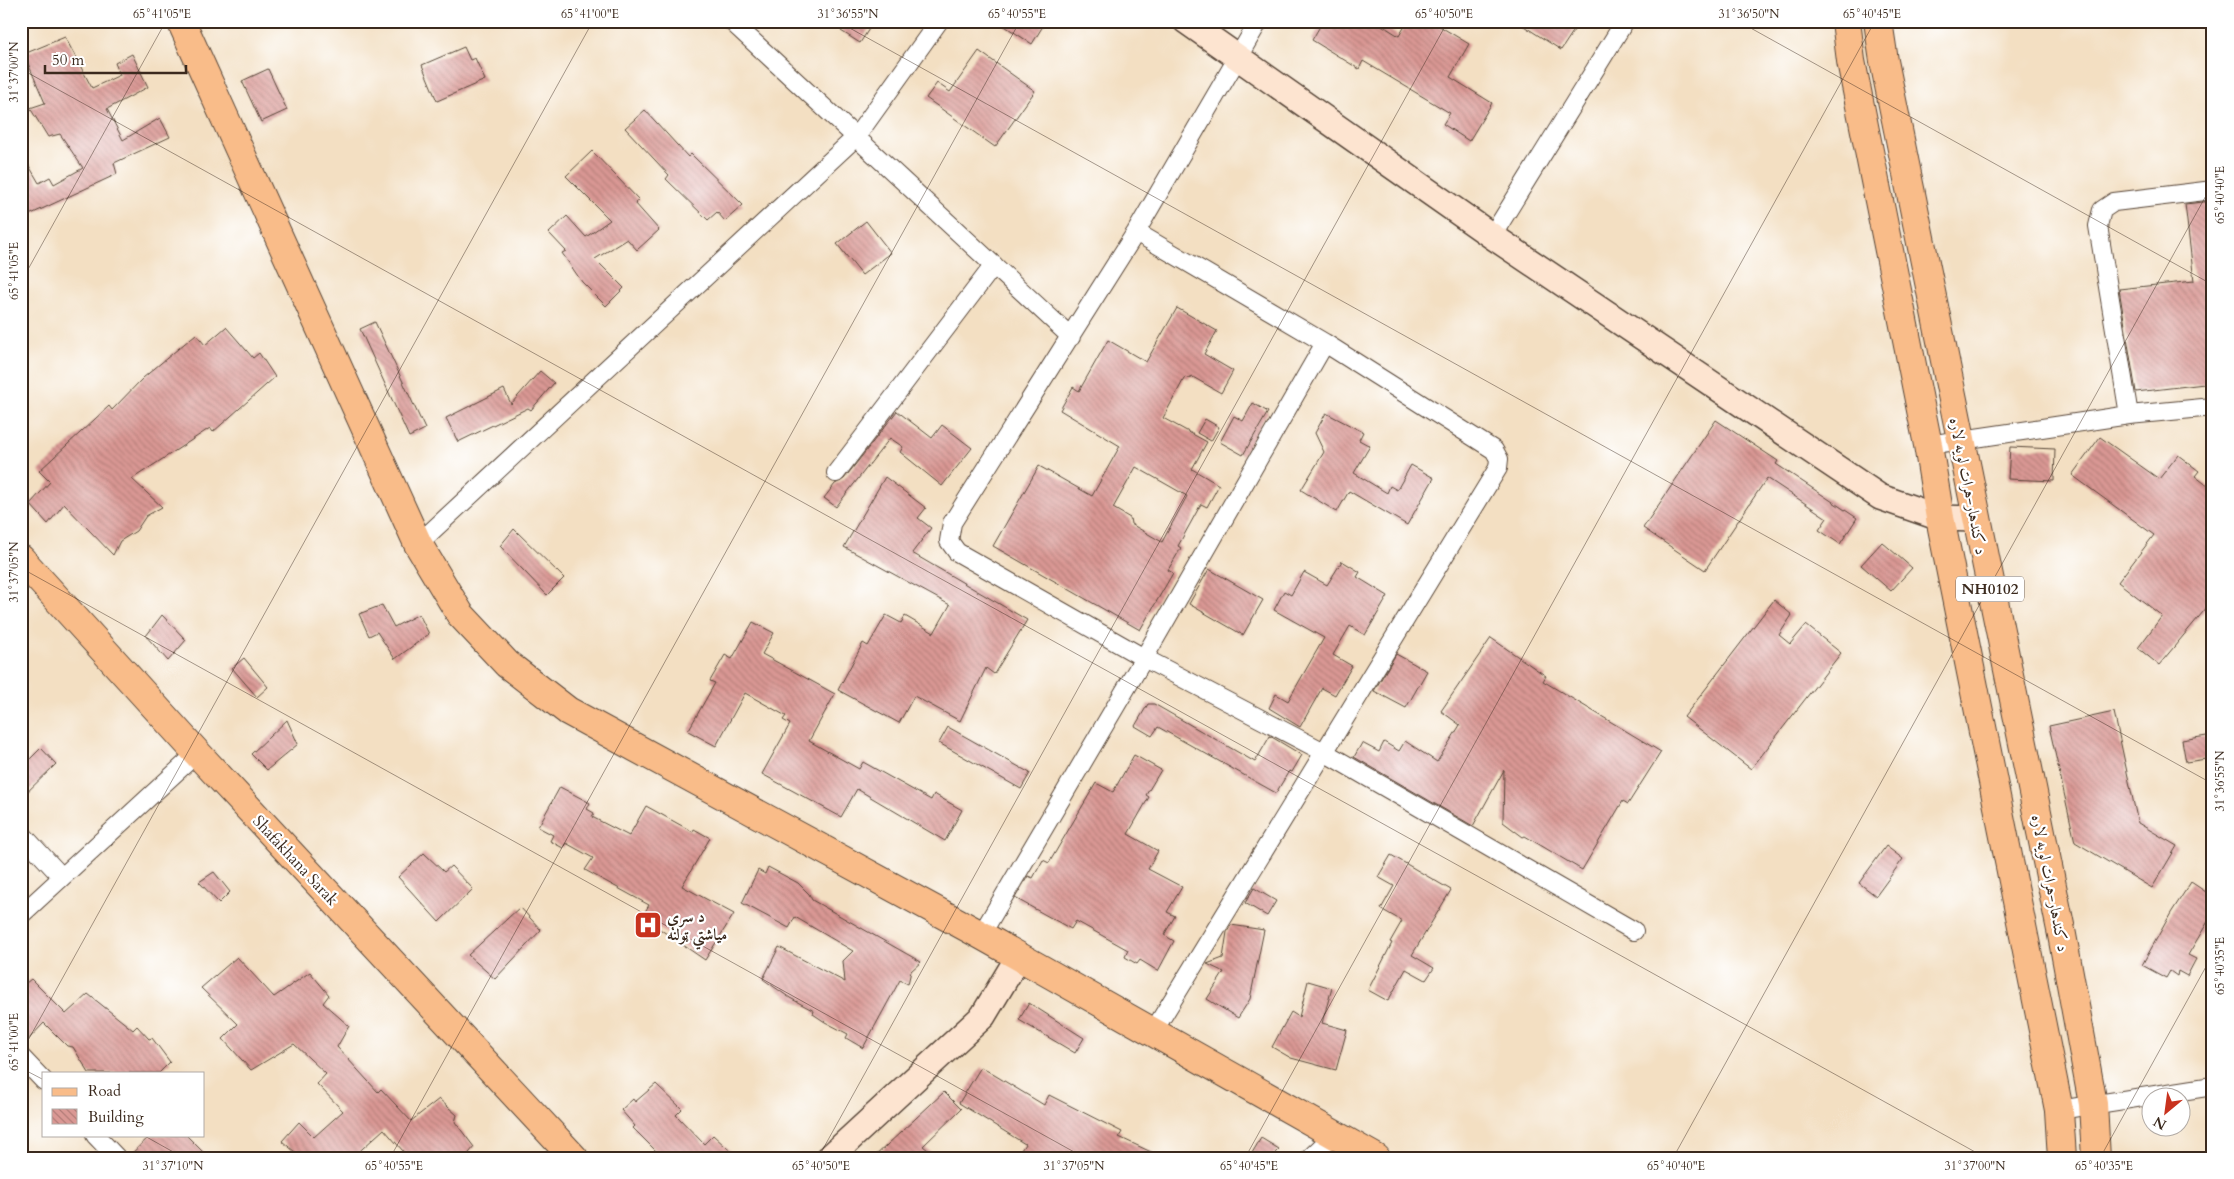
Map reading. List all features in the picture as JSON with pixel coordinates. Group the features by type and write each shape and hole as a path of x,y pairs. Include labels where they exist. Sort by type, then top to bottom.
{"main road":[{"path":"181,21 418,544 460,614 507,664 568,711 982,935 1376,1158"},
{"name":"د کندهار-هرات لويه لاره","path":"1846,21 1851,61 1928,445 1940,518 2059,1110 2062,1158"},
{"name":"د کندهار-هرات لويه لاره","path":"1878,21 1886,70 1960,440 2062,935 2093,1104 2096,1158"},
{"name":"Shafakhana Sarak","path":"21,559 197,753 574,1158"}],"street":[{"path":"732,21 1071,337"},
{"path":"418,544 856,137 939,21"},
{"path":"1186,21 1492,236 1880,497 1940,518 1976,519"},
{"path":"1259,21 1136,232 952,523 949,542 957,552 1144,658 1324,752 1634,931"},
{"path":"1492,236 1625,21"},
{"path":"2128,415 2098,226 2102,210 2114,202 2213,190"},
{"path":"1136,232 1325,343 1494,450 1499,459 1498,468 1153,1032"},
{"path":"836,473 994,265"},
{"path":"982,935 1325,343"},
{"path":"1928,445 2128,415 2213,407"},
{"path":"21,915 61,876 197,753"},
{"path":"21,833 61,876"},
{"path":"829,1158 983,1016 1019,956"},
{"path":"21,1057 42,1079"},
{"path":"2059,1110 2213,1086"},
{"path":"1310,1158 1335,1134"},
{"path":"96,1136 117,1158"}],"building":[{"path":"847,21 874,21 860,43 841,31"},
{"path":"997,21 1046,21 1032,44"},
{"path":"1323,21 1375,21 1399,36 1408,21 1431,21 1469,44 1450,77 1492,103 1469,141 1443,124 1450,113 1363,61 1359,69 1312,40"},
{"path":"1516,21 1580,21 1561,50"},
{"path":"65,37 92,88 120,75 115,63 132,54 148,87 107,109 123,140 160,118 170,137 114,163 117,174 29,215 21,199 21,152 39,183 50,177 54,184 83,168 60,134 48,137 30,108 45,103 24,54"},
{"path":"464,47 470,60 475,58 485,80 437,101 422,65"},
{"path":"979,51 1035,91 995,147 926,98 937,83 950,92"},
{"path":"268,69 287,110 261,122 242,81"},
{"path":"645,110 688,157 691,154 743,205 725,221 717,212 708,220 666,179 669,175 625,128"},
{"path":"592,151 639,200 635,203 659,230 637,250 627,239 595,259 624,288 606,306 582,282 562,253 566,251 549,233 567,216 586,237 610,220 566,176"},
{"path":"2213,201 2213,383 2136,392 2119,289 2194,281 2185,204"},
{"path":"866,221 891,253 862,275 837,244"},
{"path":"1177,308 1217,331 1204,354 1233,371 1221,393 1191,376 1189,379 1185,377 1163,418 1207,442 1192,469 1219,485 1207,507 1201,504 1178,546 1181,548 1168,570 1173,573 1140,630 993,546 1039,466 1092,496 1120,446 1060,410 1073,387 1079,391 1108,340 1146,362","holes":["1136,467 1187,496 1162,542 1131,524 1130,518 1113,508"]},
{"path":"375,322 425,429 409,437 360,329"},
{"path":"226,327 253,358 259,353 275,377 213,432 210,428 132,479 162,507 146,516 136,531 120,541 113,555 64,504 48,524 30,504 50,482 39,471 109,406 112,410 143,378 196,334 205,345"},
{"path":"540,371 554,383 531,410 528,408 458,442 446,418 504,389 511,404"},
{"path":"1253,403 1268,412 1243,455 1220,442 1234,416 1243,421"},
{"path":"897,411 932,438 942,425 972,448 942,486 900,452 903,447 890,438 836,507 824,498 835,484 844,479"},
{"path":"1326,413 1363,432 1359,440 1370,446 1354,473 1387,493 1390,486 1397,490 1411,465 1434,478 1407,525 1349,491 1337,512 1301,490 1324,452 1315,433"},
{"path":"1205,419 1219,427 1211,441 1197,433"},
{"path":"1716,420 1778,461 1776,464 1857,518 1840,544 1819,530 1827,518 1767,478 1705,570 1643,528"},
{"path":"2100,437 2159,479 2178,455 2199,471 2195,476 2213,490 2213,600 2159,665 2138,648 2162,616 2118,582 2154,535 2072,475"},
{"path":"2010,447 2055,449 2054,481 2008,479"},
{"path":"885,477 926,508 918,518 931,528 912,553 1027,620 994,674 986,668 960,721 914,696 899,723 838,690 863,643 868,646 886,615 901,623 905,616 934,633 950,605 844,547"},
{"path":"514,529 564,578 547,595 500,546"},
{"path":"1882,542 1912,568 1891,591 1861,565"},
{"path":"1342,561 1360,572 1357,577 1388,596 1365,635 1350,626 1333,655 1352,666 1335,695 1322,688 1300,727 1269,708 1276,694 1288,701 1324,638 1274,610 1284,591 1291,595 1304,572 1327,585"},
{"path":"1209,569 1263,600 1243,635 1189,604"},
{"path":"1774,600 1792,615 1779,635 1790,644 1806,625 1841,653 1751,769 1684,717"},
{"path":"382,605 394,627 419,614 429,634 395,659 377,632 369,636 359,614"},
{"path":"162,615 186,640 168,661 146,636"},
{"path":"753,622 774,633 762,654 835,694 809,741 859,769 863,762 931,800 934,794 962,810 945,841 857,789 841,817 762,774 790,724 783,720 786,716 745,693 716,746 688,731 715,683 710,681 725,655 732,659"},
{"path":"1491,638 1546,676 1543,681 1661,752 1628,804 1623,801 1582,870 1525,836 1523,837 1503,822 1504,770 1473,826 1354,757 1362,743 1379,752 1384,742 1399,751 1405,741 1437,762 1460,725 1441,711"},
{"path":"1396,654 1427,671 1406,708 1374,691"},
{"path":"244,658 268,687 257,697 232,668"},
{"path":"1148,704 1154,704 1255,762 1270,736 1302,755 1292,772 1289,771 1276,793 1158,727 1152,736 1135,726"},
{"path":"2114,712 2138,823 2177,846 2152,888 2075,842 2049,726"},
{"path":"287,720 298,744 267,770 251,754"},
{"path":"948,727 1030,773 1021,789 939,743"},
{"path":"2213,735 2213,758 2186,762 2182,740"},
{"path":"41,748 56,764 21,798 21,768"},
{"path":"1134,755 1161,770 1146,795 1149,797 1128,834 1158,851 1148,869 1182,887 1167,912 1175,916 1164,935 1174,941 1158,971 1140,960 1137,964 1125,957 1128,950 1076,921 1071,929 1015,898 1028,876 1033,878 1043,860 1049,863 1096,783 1113,792"},
{"path":"560,787 590,803 587,809 594,813 592,817 629,836 646,806 693,832 694,829 710,838 682,886 734,914 705,960 642,917 649,905 585,870 593,858 566,843 563,848 550,841 553,835 538,827"},
{"path":"1886,846 1903,859 1876,896 1859,883"},
{"path":"424,853 444,872 451,866 473,889 439,922 398,877"},
{"path":"1391,855 1451,890 1412,955 1434,968 1426,980 1406,969 1388,1001 1368,990 1402,921 1381,909 1394,886 1378,877"},
{"path":"768,867 798,883 812,900 921,962 911,971 908,984 900,980 863,1048 846,1038 848,1034 825,1022 813,1014 814,1011 790,998 763,979 779,947 845,982 843,961 853,951 795,917 789,928 742,903 758,870 765,874"},
{"path":"214,872 230,892 219,903 199,882"},
{"path":"2191,882 2209,894 2209,906 2213,908 2213,913 2188,955 2196,959 2187,976 2178,971 2177,976 2170,971 2166,978 2142,965"},
{"path":"1254,888 1276,901 1267,916 1245,903"},
{"path":"520,907 541,930 495,979 468,955"},
{"path":"1231,925 1264,930 1250,999 1238,1018 1207,999 1224,972 1207,964 1223,958 1227,932"},
{"path":"237,957 274,997 310,972 329,995 323,1003 349,1026 337,1047 378,1092 381,1089 411,1121 439,1099 457,1115 455,1122 474,1147 465,1158 409,1158 384,1129 352,1158 302,1158 282,1141 299,1122 314,1137 343,1111 317,1084 326,1074 294,1044 251,1070 223,1039 238,1024 201,988"},
{"path":"31,979 66,1014 88,994 133,1030 137,1026 149,1039 152,1038 170,1062 160,1072 88,1072 73,1047 67,1046 44,1023 21,1047 21,987"},
{"path":"1308,981 1332,988 1322,1023 1347,1030 1336,1070 1291,1058 1272,1047 1291,1012 1299,1017"},
{"path":"1029,1003 1084,1038 1075,1053 1019,1020"},
{"path":"981,1067 1044,1105 1049,1095 1122,1132 1119,1137 1164,1158 1016,1158 1025,1144 959,1103"},
{"path":"656,1084 682,1109 676,1115 704,1144 713,1135 738,1158 663,1158 633,1128 635,1126 621,1110 633,1099 635,1102"},
{"path":"944,1092 961,1109 923,1146 938,1158 873,1158"},
{"path":"150,1136 187,1136 209,1158 127,1158"},
{"path":"1261,1138 1279,1149 1270,1158 1249,1158"}],"place":[{"name":"د سرې مياشتي ټولنه","path":"648,925"}]}
